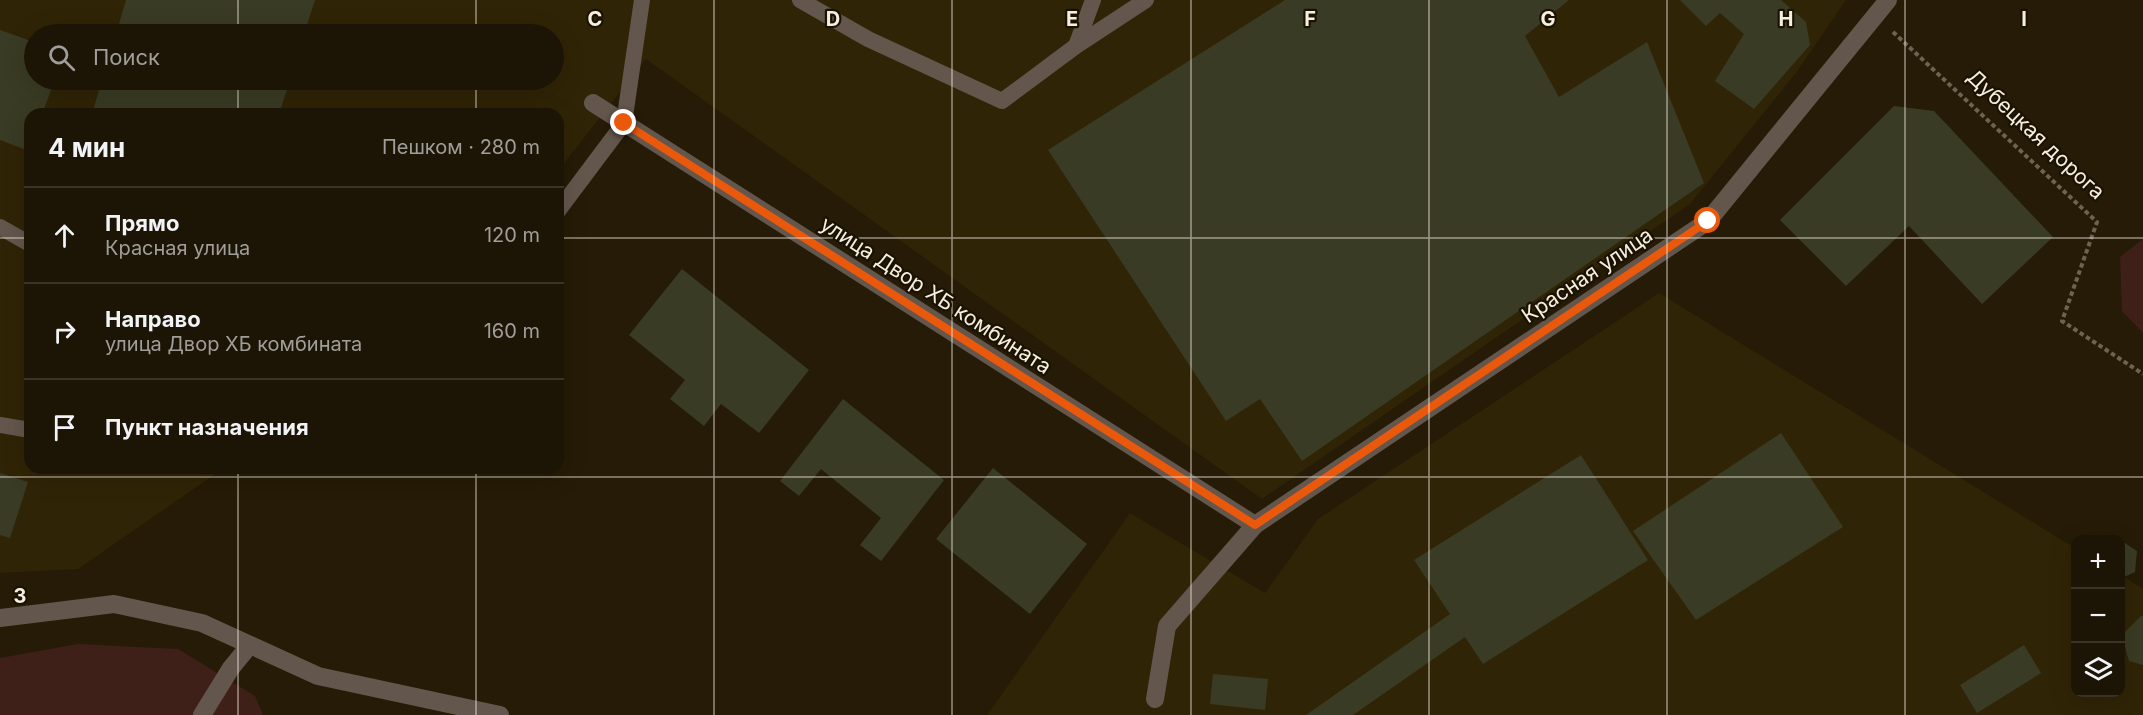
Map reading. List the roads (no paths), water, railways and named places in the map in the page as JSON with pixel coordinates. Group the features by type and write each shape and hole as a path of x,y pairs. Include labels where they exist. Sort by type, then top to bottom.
{"street":[{"name":"Красная улица","path":"1155,699 1167,626 1255,525 1708,221 1888,0"},
{"name":"улица Двор ХБ комбината","path":"593,103 1255,525"},
{"path":"0,618 114,604 201,623 318,676 500,715"},
{"path":"202,715 231,668 250,645"}],"lane":[{"path":"564,203 624,123 642,0"},
{"path":"800,0 868,39 1002,101 1076,46 1146,0"},
{"path":"1076,46 1093,0"},
{"path":"0,227 24,241"},
{"path":"0,425 24,429"}]}
